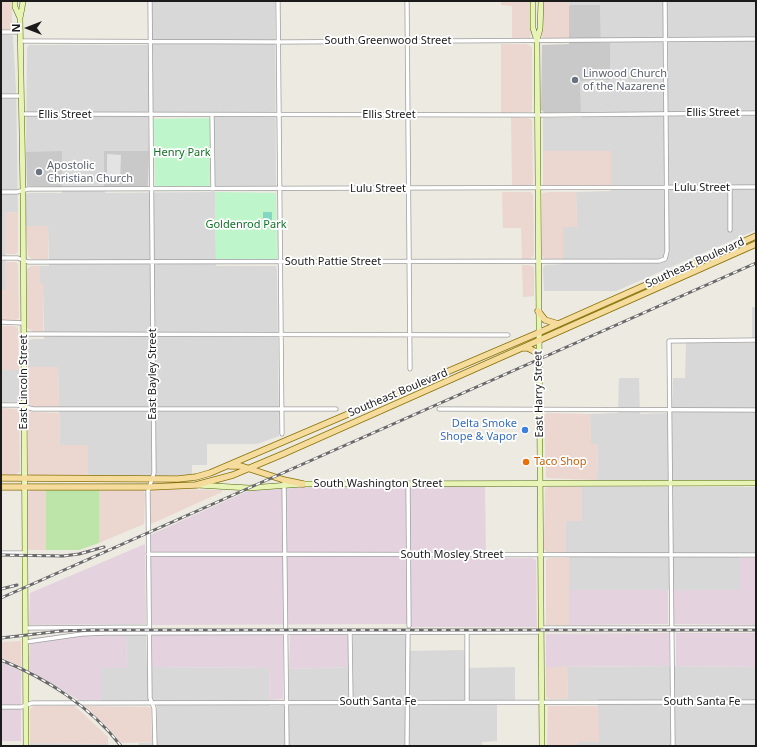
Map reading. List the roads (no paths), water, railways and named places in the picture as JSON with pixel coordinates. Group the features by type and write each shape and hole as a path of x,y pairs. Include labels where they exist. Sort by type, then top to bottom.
{"main road":[{"name":"Southeast Boulevard","path":"25,478 178,479 196,477 227,466 559,324 756,236"},
{"name":"Southeast Boulevard","path":"196,485 216,480 249,468 756,244"},
{"path":"538,311 545,320 559,324"},
{"path":"519,349 528,348 538,353"},
{"path":"227,466 249,468 284,483 303,484"},
{"path":"1,478 25,478"},
{"path":"1,487 150,487 196,485"}],"street":[{"name":"East Lincoln Street","path":"14,1 14,7 20,18"},
{"name":"East Lincoln Street","path":"22,1 20,41 22,96 24,323 26,746"},
{"name":"East Bayley Street","path":"150,1 154,472 148,491 148,554 150,698 154,708 155,746"},
{"path":"278,1 282,434"},
{"path":"407,1 410,369"},
{"name":"East Harry Street","path":"533,1 533,28 537,41"},
{"name":"East Harry Street","path":"541,1 540,29 537,41 537,115 542,746"},
{"path":"665,1 666,188"},
{"path":"1,32 20,32"},
{"name":"South Greenwood Street","path":"20,41 279,42 756,39"},
{"path":"1,96 22,96"},
{"name":"Ellis Street","path":"22,114 537,115 756,113"},
{"path":"212,115 213,189"},
{"name":"South Pattie Street","path":"1,258 18,258 28,262 659,261 665,259 667,251 666,188"},
{"path":"730,188 730,230"},
{"name":"Lulu Street","path":"1,192 35,189 756,188"},
{"path":"1,322 24,323"},
{"path":"24,334 508,335"},
{"path":"673,746 669,341 756,340"},
{"path":"1,405 33,409 336,409"},
{"path":"439,409 756,410"},
{"path":"196,485 249,488 284,483 287,746"},
{"path":"408,483 409,626"},
{"name":"South Washington Street","path":"303,484 756,483"},
{"path":"1,553 25,553"},
{"name":"South Mosley Street","path":"148,554 756,555"},
{"path":"25,628 149,627"},
{"path":"26,642 94,633 467,632 756,628"},
{"path":"350,632 350,702"},
{"path":"407,746 408,632"},
{"path":"467,632 467,702"},
{"name":"South Santa Fe","path":"1,707 21,707 32,703 152,702 756,702"}],"railway":[{"path":"1,598 756,263"},
{"path":"1,555 63,556 79,554 104,547"},
{"path":"1,589 17,585"},
{"path":"1,638 61,631 91,630 756,630"},
{"path":"1,660 35,676 67,695 96,719 121,746"}],"place":[{"name":"Linwood Church of the Nazarene","path":"575,80"},
{"name":"Apostolic Christian Church","path":"39,172"},
{"name":"Delta Smoke Shope & Vapor","path":"525,430"},
{"name":"Taco Shop","path":"526,462"}],"park label":[{"name":"Henry Park","path":"182,153"},
{"name":"Goldenrod Park","path":"246,225"}]}
